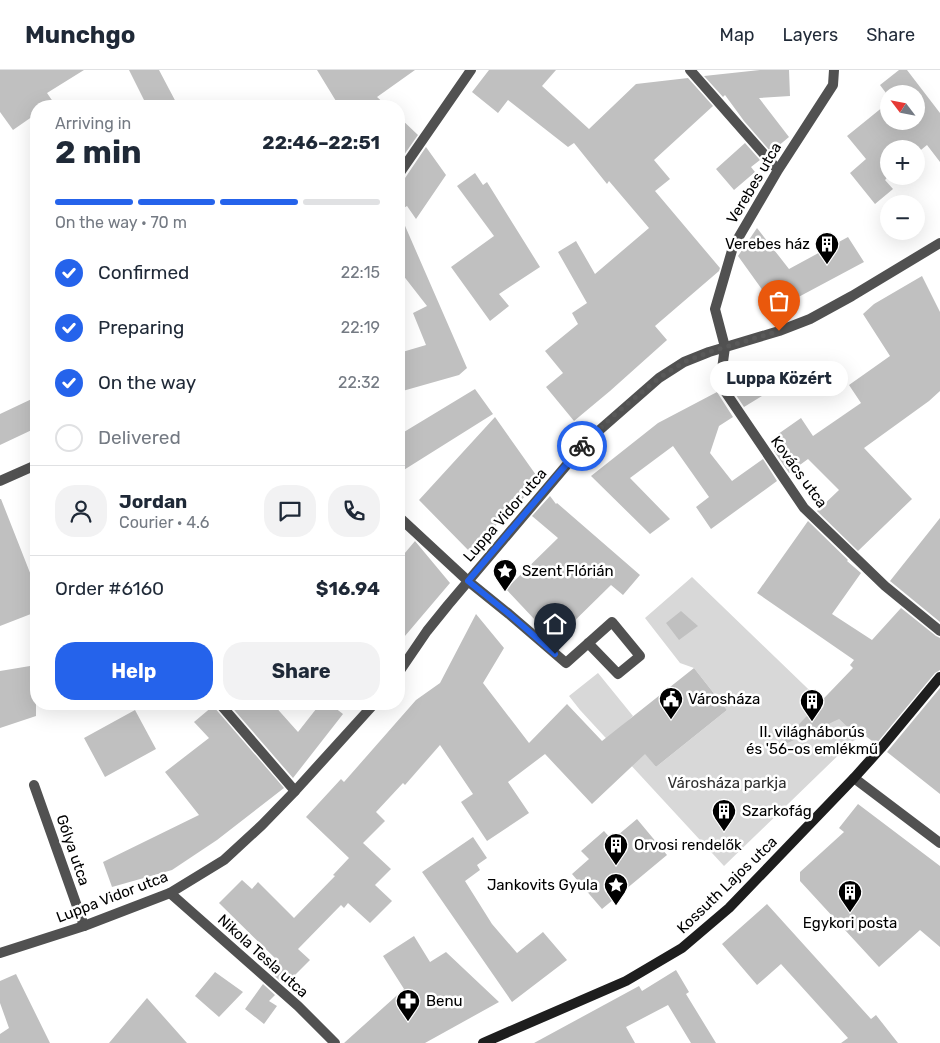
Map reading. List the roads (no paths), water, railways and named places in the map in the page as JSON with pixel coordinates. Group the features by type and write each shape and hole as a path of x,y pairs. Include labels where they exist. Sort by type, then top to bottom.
{"main road":[{"name":"Kossuth Lajos utca","path":"483,1043 626,981 682,948 729,908 854,778 940,677"}],"street":[{"path":"405,165 471,70"},
{"path":"690,70 778,170"},
{"name":"Verebes utca","path":"725,347 716,309 734,247 778,170 834,85 834,70"},
{"name":"Luppa Vidor utca","path":"405,663 427,631 586,441 659,378 684,362 810,319 940,243"},
{"name":"Kovács utca","path":"725,347 720,384 804,508 885,586 940,631"},
{"path":"0,481 30,468"},
{"path":"405,523 468,581 566,663 612,622 640,656 618,674 588,644"},
{"path":"225,710 295,791"},
{"name":"Luppa Vidor utca","path":"0,953 84,926 170,894 224,860 295,791 369,710"},
{"path":"854,778 940,843"},
{"name":"Gólya utca","path":"34,785 84,926"},
{"name":"Nikola Tesla utca","path":"170,894 298,1006 335,1043"}],"place":[{"name":"Verebes ház","path":"827,265"},
{"name":"Luppa Közért","path":"779,331"},
{"name":"Szent Flórián","path":"505,592"},
{"name":"Városháza","path":"671,720"},
{"name":"II. világháborús és '56-os emlékmű","path":"812,722"},
{"name":"Szarkofág","path":"724,832"},
{"name":"Orvosi rendelők","path":"616,866"},
{"name":"Jankovits Gyula","path":"616,906"},
{"name":"Egykori posta","path":"850,913"},
{"name":"Benu","path":"408,1022"}],"park label":[{"name":"Városháza parkja","path":"727,783"}]}
